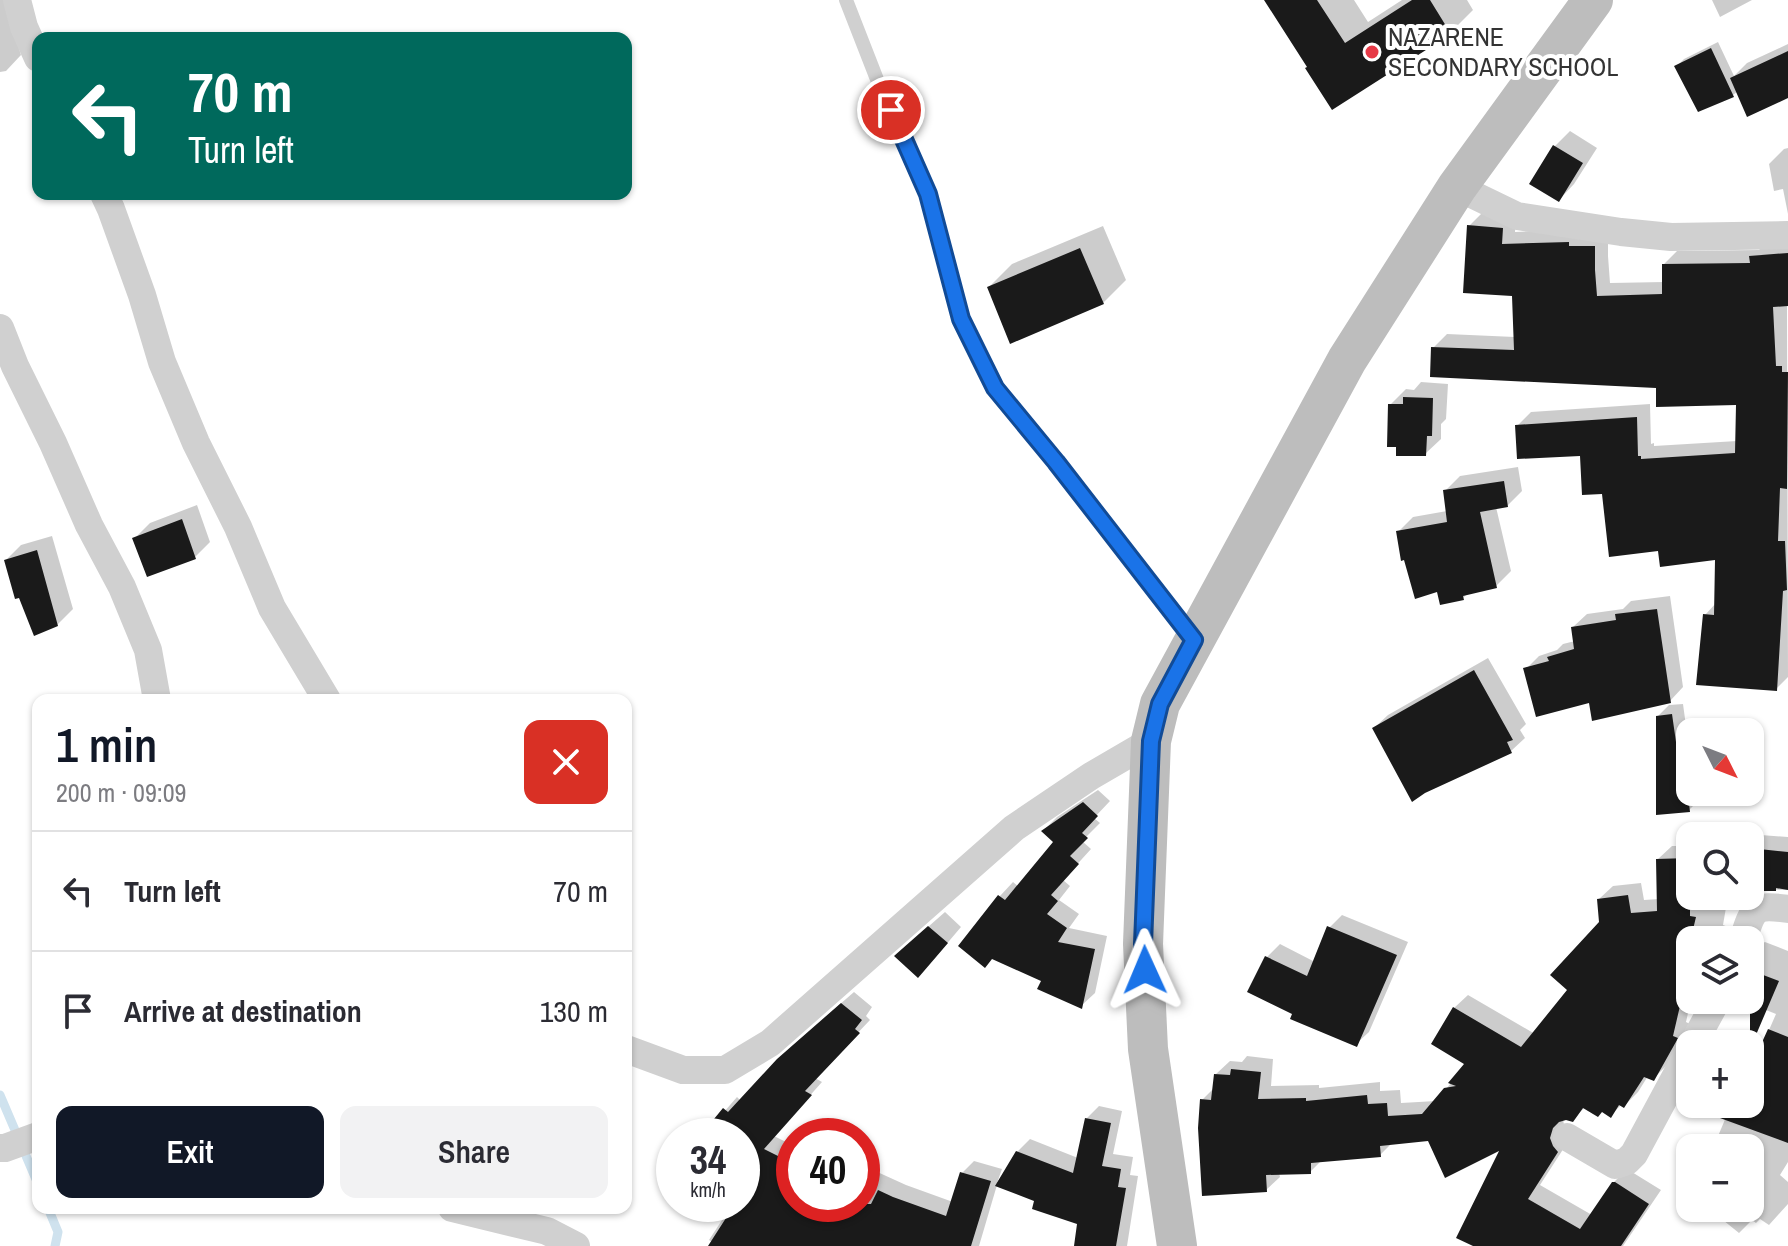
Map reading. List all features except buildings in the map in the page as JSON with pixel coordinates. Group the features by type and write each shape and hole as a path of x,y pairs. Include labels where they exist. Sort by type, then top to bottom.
{"street":[{"path":"17,0 32,45"},
{"path":"1177,1246 1148,1049 1143,944 1151,741 1160,704 1347,360 1457,187 1593,0"},
{"path":"1457,187 1517,216 1621,232 1671,237 1788,235"},
{"path":"107,200 142,295 162,362 196,443 238,527 272,608 323,694"},
{"path":"0,328 89,525 122,587 148,650 156,694"},
{"path":"632,1051 683,1070 725,1070 770,1043 1014,828 1091,776 1151,741"},
{"path":"1748,926 1758,909 1767,906 1788,909"},
{"path":"1567,1137 1615,1165 1627,1161 1634,1154 1676,1076"},
{"path":"2,1148 32,1138"},
{"path":"477,1214 547,1231 576,1246"}],"lane":[{"path":"846,0 878,82 928,194 961,319 995,388 1194,640"}],"waterway":[{"path":"0,1095 32,1170"},
{"path":"50,1214 58,1232 55,1246"}],"place":[{"name":"NAZARENE SECONDARY SCHOOL","path":"1372,52"}],"route":[{"path":"891,110 928,194 961,319 995,388 1194,640 1160,704 1151,741 1143,944 1145,970"}]}
